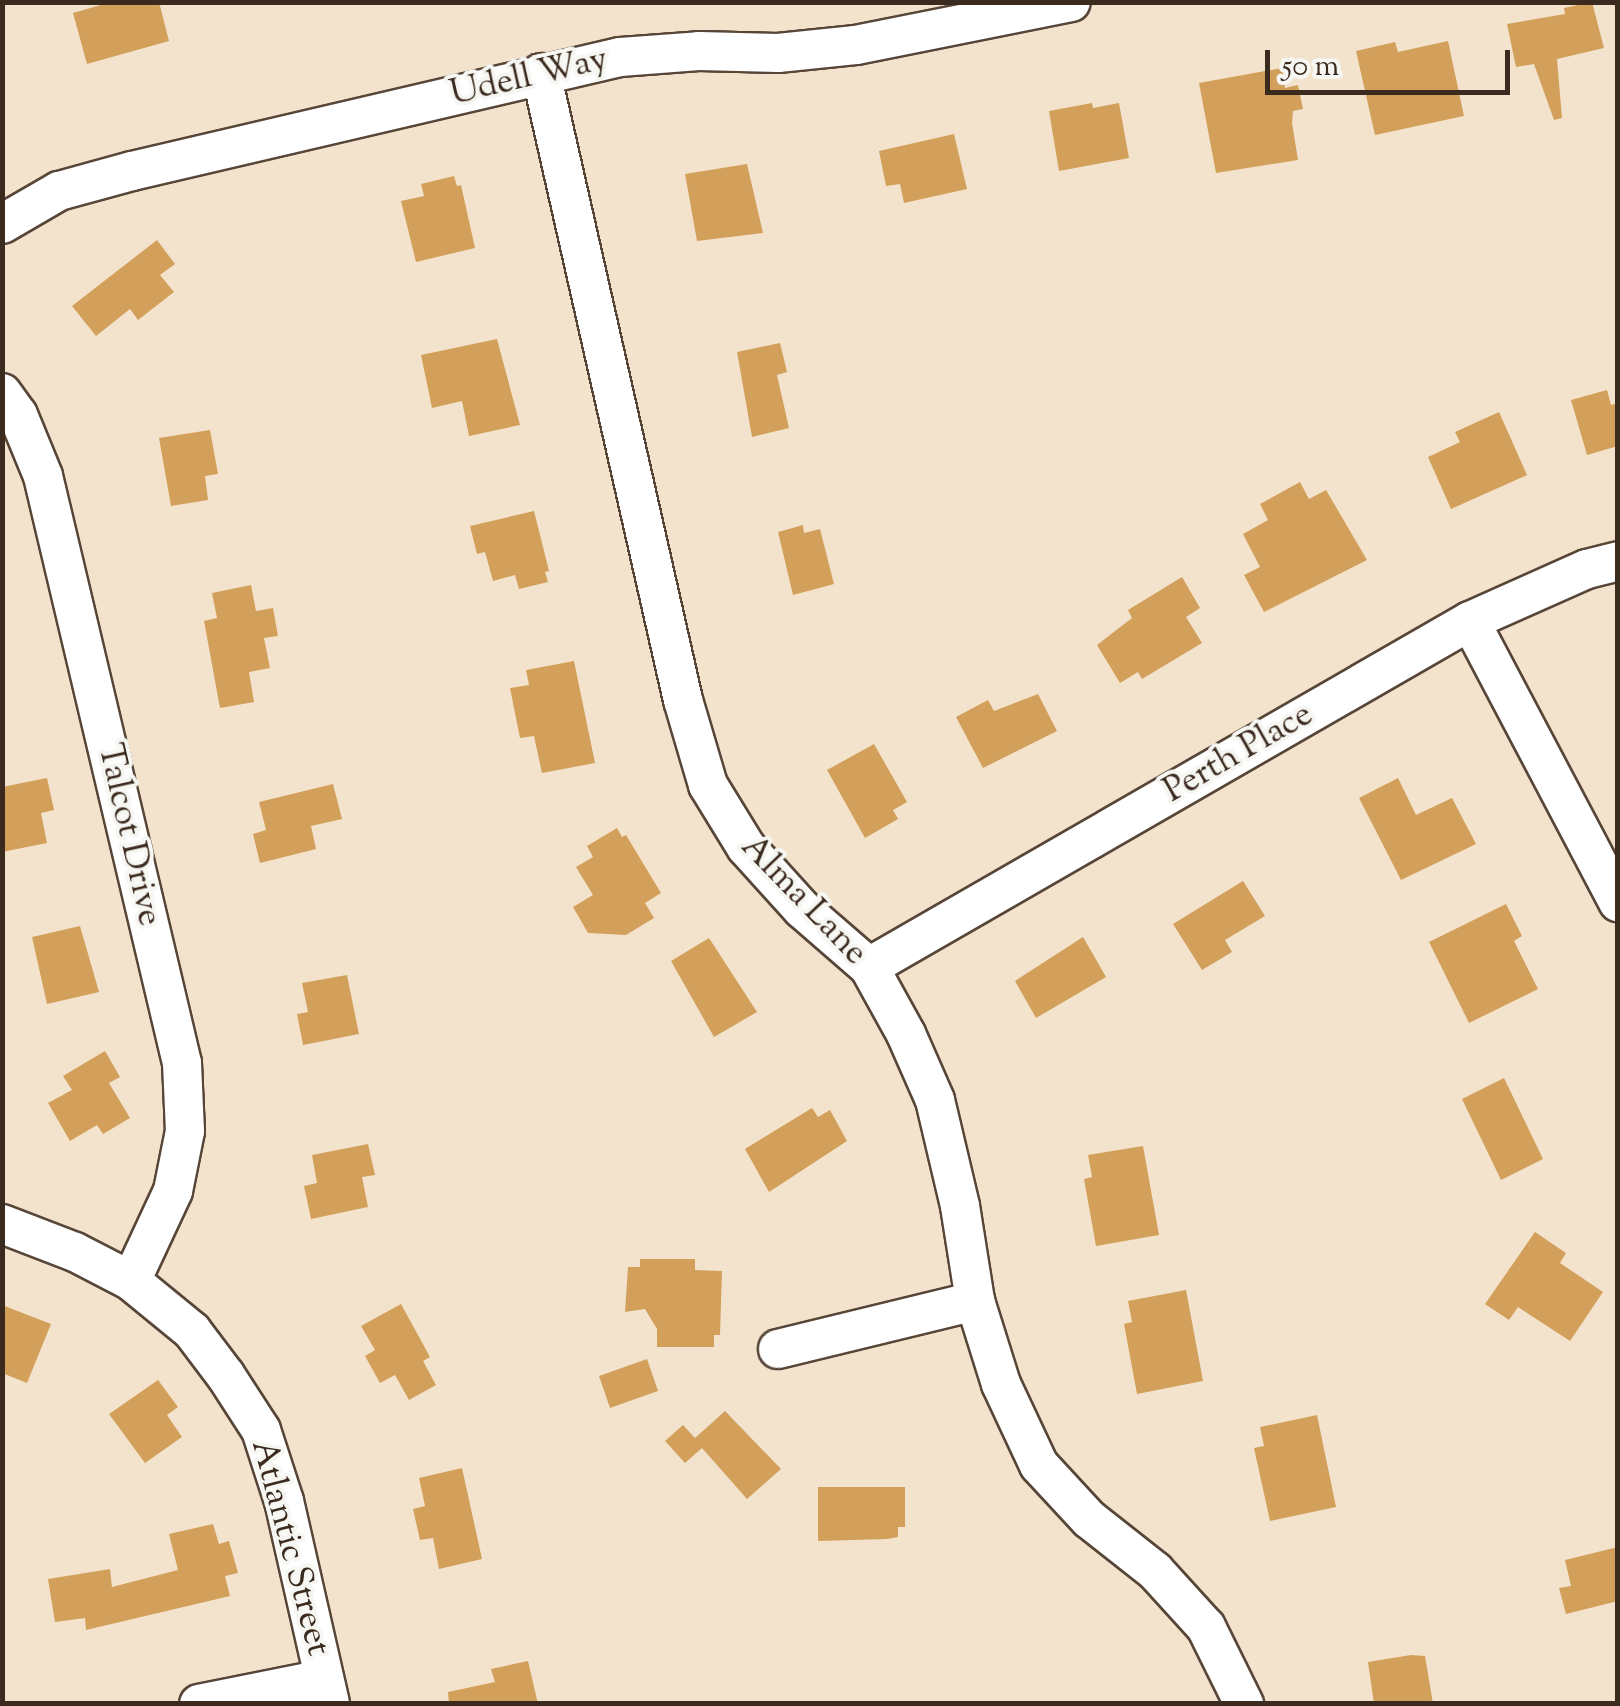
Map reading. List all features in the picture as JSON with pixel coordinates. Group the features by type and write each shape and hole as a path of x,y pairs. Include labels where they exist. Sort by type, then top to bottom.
{"street":[{"name":"Udell Way","path":"2,224 59,191 132,171 620,56 699,50 778,53 856,44 1072,2"},
{"name":"Alma Lane","path":"541,73 683,700 708,784 746,847 802,909 869,967 906,1034 935,1100 960,1206 975,1301 1001,1384 1039,1466 1089,1519 1155,1571 1206,1627 1244,1704"},
{"name":"Talcot Drive","path":"2,393 18,416 43,476 182,1063 185,1131 173,1191 132,1280"},
{"name":"Perth Place","path":"869,967 1470,621 1586,569 1618,561"},
{"path":"1470,621 1618,902"},
{"name":"Atlantic Street","path":"2,1224 75,1252 132,1280 192,1330 261,1430 284,1501 327,1691"},
{"path":"778,1349 975,1301"},
{"path":"199,1704 327,1691"}],"building":[{"path":"111,2 159,2 169,41 87,64 73,13"},
{"path":"1592,2 1604,48 1557,59 1562,118 1554,120 1534,64 1516,67 1507,24 1565,14 1564,8"},
{"path":"1448,41 1464,116 1375,135 1356,51 1395,42 1398,52"},
{"path":"1282,68 1285,88 1298,85 1303,109 1293,111 1298,160 1216,173 1199,83"},
{"path":"1092,103 1093,108 1119,103 1129,158 1059,171 1049,111"},
{"path":"954,134 967,189 904,203 900,184 886,186 879,151"},
{"path":"747,164 763,233 697,241 685,174"},
{"path":"454,176 457,186 461,185 475,248 416,262 401,201 424,196 421,184"},
{"path":"157,240 175,264 160,275 174,292 138,320 130,309 96,336 72,306"},
{"path":"497,339 520,425 469,436 462,401 432,408 421,355"},
{"path":"780,343 787,372 777,375 789,428 752,437 737,352"},
{"path":"1607,390 1611,405 1618,403 1618,446 1587,455 1571,400"},
{"path":"1499,412 1527,475 1451,509 1428,457 1460,442 1455,432"},
{"path":"210,430 218,474 205,476 208,500 171,506 159,438"},
{"path":"1300,482 1309,499 1326,490 1367,560 1264,612 1244,575 1260,567 1243,534 1268,520 1260,504"},
{"path":"534,511 549,571 545,572 548,582 519,589 515,575 493,581 485,552 477,554 470,526"},
{"path":"803,525 804,533 820,529 834,584 793,595 778,532"},
{"path":"1182,577 1200,608 1186,617 1202,643 1142,679 1138,672 1120,683 1097,645 1132,618 1128,610"},
{"path":"251,585 256,611 273,608 278,636 264,638 270,668 249,672 254,702 220,708 204,621 217,618 212,593"},
{"path":"574,661 595,763 542,773 534,736 520,738 510,688 529,685 526,670"},
{"path":"1038,694 1057,731 983,768 956,717 988,700 994,711"},
{"path":"874,744 907,802 893,810 898,819 865,838 827,770"},
{"path":"47,778 54,810 41,813 47,843 2,852 2,787"},
{"path":"1398,778 1416,815 1452,798 1476,844 1401,880 1359,798"},
{"path":"333,784 342,819 311,826 316,849 260,863 253,834 266,830 259,802"},
{"path":"617,828 622,837 626,835 661,893 645,903 654,918 626,935 588,933 573,907 593,895 576,867 593,857 587,846"},
{"path":"1243,881 1265,916 1225,940 1232,952 1202,970 1173,924"},
{"path":"1506,904 1522,936 1514,941 1538,989 1469,1023 1429,942"},
{"path":"80,926 99,992 47,1004 32,937"},
{"path":"1083,937 1106,977 1036,1018 1015,981"},
{"path":"709,938 757,1012 714,1037 671,961"},
{"path":"347,975 359,1034 303,1045 297,1014 308,1012 302,983"},
{"path":"105,1051 120,1077 109,1083 130,1118 103,1134 97,1125 70,1141 48,1103 72,1090 63,1076"},
{"path":"1504,1078 1543,1159 1501,1180 1462,1099"},
{"path":"812,1108 818,1117 830,1110 847,1141 769,1192 745,1149"},
{"path":"368,1144 375,1175 362,1177 368,1207 311,1219 304,1186 317,1183 312,1155"},
{"path":"1143,1146 1159,1235 1096,1246 1084,1179 1092,1177 1088,1155"},
{"path":"1535,1232 1566,1253 1560,1263 1603,1292 1570,1341 1518,1307 1509,1320 1485,1304"},
{"path":"640,1259 695,1259 695,1270 722,1271 720,1335 714,1335 714,1347 657,1347 657,1329 645,1309 625,1312 628,1267 640,1267"},
{"path":"1186,1290 1203,1381 1137,1394 1124,1324 1132,1322 1128,1301"},
{"path":"401,1304 430,1357 423,1361 436,1385 409,1400 395,1375 380,1383 365,1356 375,1350 361,1326"},
{"path":"2,1305 51,1324 27,1383 2,1373"},
{"path":"647,1359 658,1391 610,1408 599,1376"},
{"path":"158,1380 178,1407 167,1415 182,1437 145,1463 109,1414"},
{"path":"725,1411 781,1469 747,1499 702,1448 685,1463 665,1441 683,1425 695,1438"},
{"path":"1317,1415 1336,1507 1270,1521 1254,1448 1264,1446 1260,1427"},
{"path":"462,1468 482,1559 439,1569 433,1538 420,1540 413,1509 425,1506 419,1478"},
{"path":"818,1487 905,1487 905,1527 898,1527 898,1537 887,1539 818,1541"},
{"path":"213,1524 219,1544 229,1541 238,1573 225,1576 230,1596 86,1630 85,1618 55,1622 48,1579 110,1569 112,1587 178,1570 169,1534"},
{"path":"1618,1547 1618,1601 1566,1614 1559,1588 1571,1586 1565,1560"},
{"path":"1425,1656 1433,1704 1374,1704 1368,1662"},
{"path":"528,1661 538,1704 449,1704 448,1692 495,1682 491,1669"}]}
